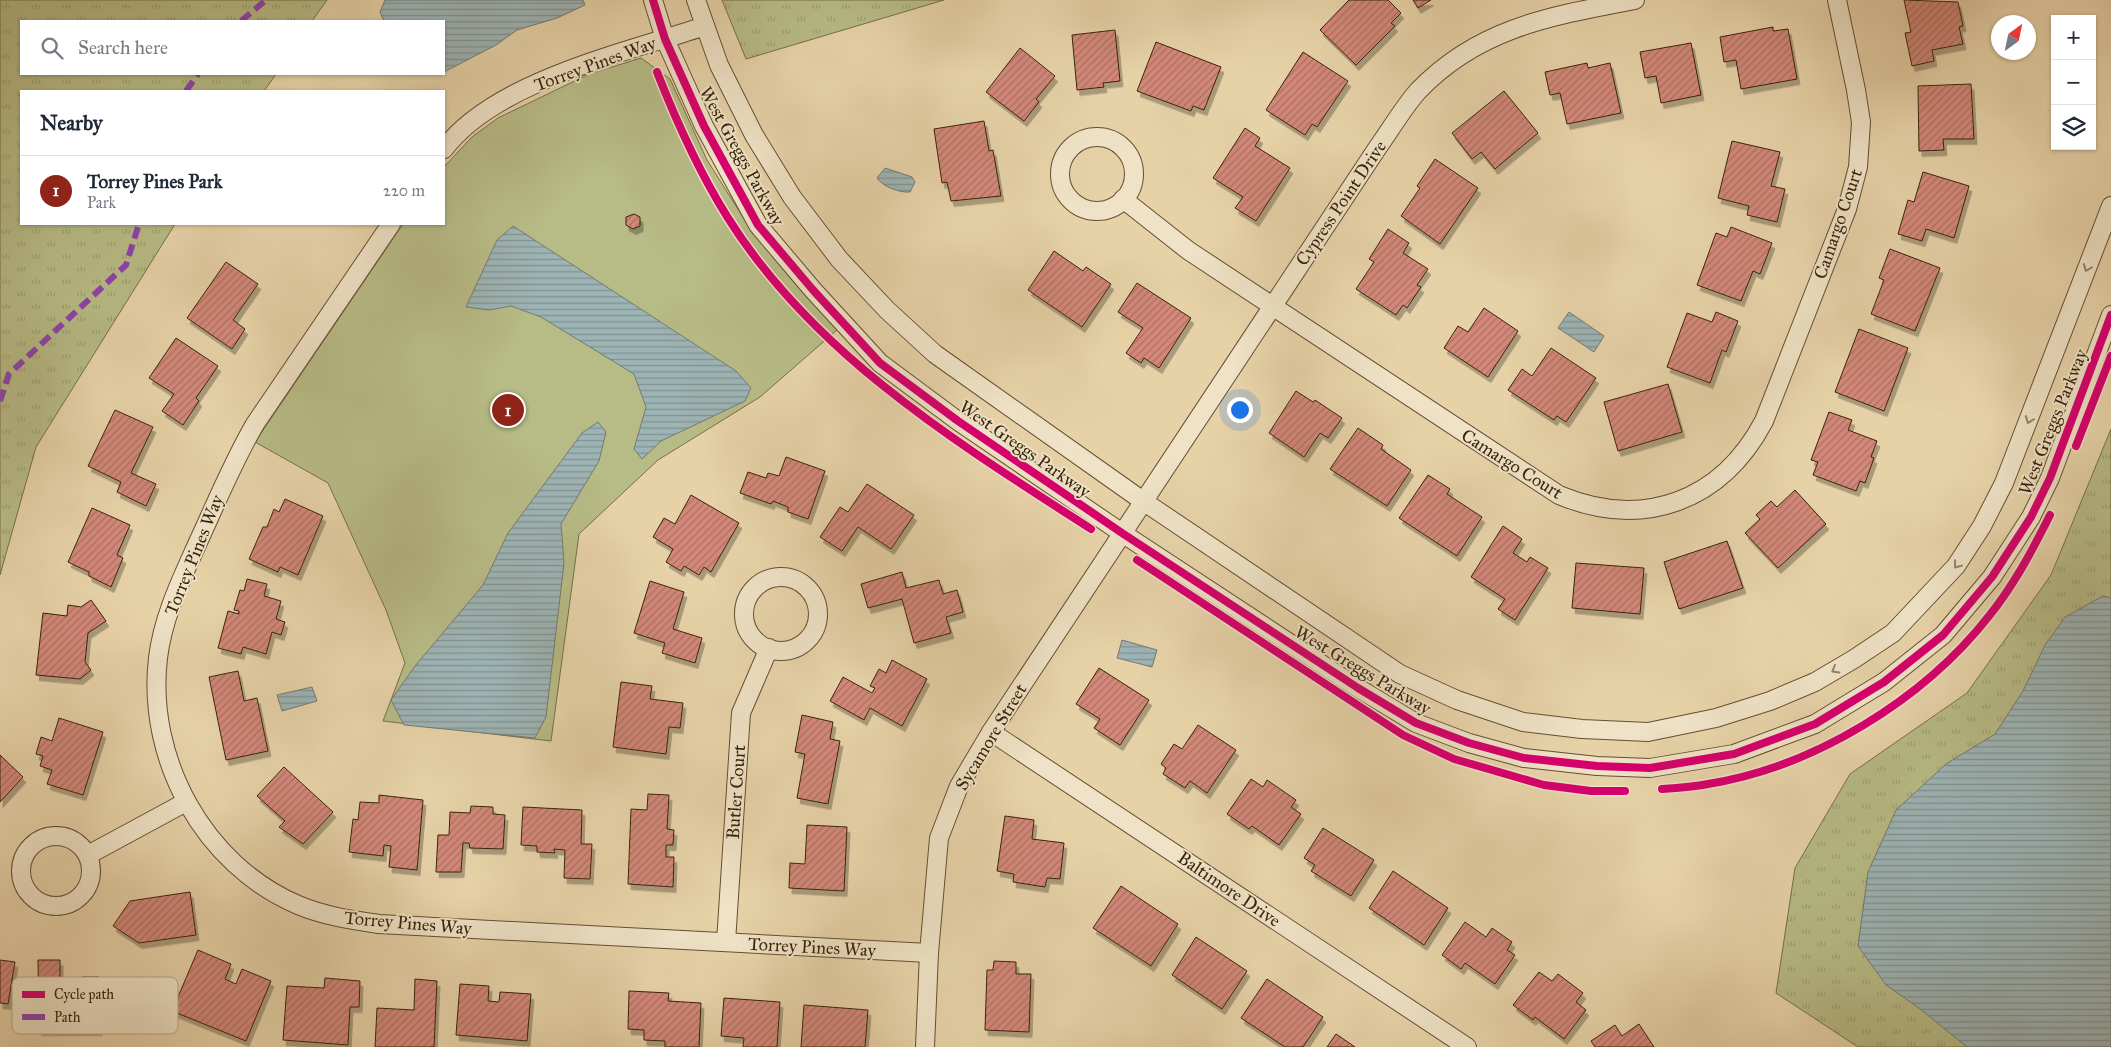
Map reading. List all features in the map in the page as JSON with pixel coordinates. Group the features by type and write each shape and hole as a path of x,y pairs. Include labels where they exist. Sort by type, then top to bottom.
{"street":[{"name":"West Greggs Parkway","path":"653,0 665,39 704,126 758,224 813,290 880,362 958,421 1122,533 1358,688 1416,723 1470,743 1524,758 1598,766 1650,768 1734,754 1815,724 1884,682 1943,635 1992,577 2031,517 2050,478 2111,315"},
{"name":"West Greggs Parkway","path":"696,0 719,65 754,135 792,197 839,260 887,310 935,354 1143,501 1400,674 1457,700 1523,722 1582,729 1648,732 1716,718 1779,697 1815,682 1854,660 1893,632 1956,566 1982,526 2004,483 2111,206"},
{"name":"Cypress Point Drive","path":"1133,516 1378,147 1417,93 1439,71 1457,58 1505,31 1527,23 1635,0"},
{"name":"Camargo Court","path":"1123,200 1189,250 1538,483 1583,505 1636,510 1682,500 1725,475 1752,444 1764,421 1847,209 1858,167 1861,122 1837,0"},
{"name":"Torrey Pines Way","path":"445,148 470,124 499,103 550,78 596,60 705,26"},
{"path":"1094,136 1112,140 1127,151 1132,162 1134,174 1132,186 1123,200 1106,210 1094,211 1082,208 1071,201 1064,191 1060,179 1060,167 1065,155 1072,146 1083,139 1094,136"},
{"name":"Torrey Pines Way","path":"390,225 255,424 235,458 170,605 158,658 158,711 168,760 186,802 201,825 234,862 284,897 299,905 341,919 379,924 929,953"},
{"name":"Sycamore Street","path":"925,1047 929,953 939,838 959,786 991,732 1133,516"},
{"path":"778,577 790,578 802,583 810,591 816,602 818,614 816,626 810,637 801,645 790,650 770,648 756,641 749,631 744,620 744,607 748,596 756,586 766,580 778,577"},
{"name":"Butler Court","path":"726,942 741,713 770,648"},
{"name":"Baltimore Drive","path":"991,732 1467,1047"},
{"path":"88,855 186,802"},
{"path":"58,835 70,838 80,845 88,855 91,866 91,878 86,890 78,899 68,904 55,906 34,899 26,891 21,880 22,858 28,848 37,840 58,835"}],"green space":[{"path":"0,0 327,0 313,20 20,20 20,75 275,75 265,90 20,90 20,225 174,225 36,447 0,575"},
{"path":"722,0 944,0 746,59"},
{"path":"641,58 670,79 707,160 753,233 837,330 760,397 658,460 579,534 551,741 383,721 405,663 386,610 328,483 255,442 402,225 445,225 445,166 472,137 498,118 589,74"},
{"path":"2111,429 2111,1047 1858,1047 1776,993 1795,868 1850,774 1967,693 2051,575"}],"water":[{"path":"385,0 583,0 585,5 557,18 517,30 496,45 445,71 445,20 384,20 380,12"},
{"path":"885,168 912,177 915,182 910,192 901,192 883,184 877,178"},
{"path":"513,226 736,371 751,388 745,401 661,441 642,459 634,449 646,407 634,374 541,317 511,306 489,310 466,307 497,240"},
{"path":"1569,312 1604,336 1594,352 1558,328"},
{"path":"598,422 606,432 599,461 561,524 564,563 546,717 535,738 404,725 391,700 415,666 483,585 508,533 582,433"},
{"path":"2103,596 2111,598 2111,1047 1967,1047 1919,1008 1886,985 1858,946 1868,872 1896,810 1946,764 1995,734 2023,691 2045,645 2065,617"},
{"path":"1122,640 1157,650 1152,667 1117,658"},
{"path":"312,687 317,701 282,711 277,695"}],"building":[{"path":"1349,0 1388,0 1401,13 1391,23 1395,26 1356,65 1320,30"},
{"path":"1413,0 1431,0 1418,8"},
{"path":"1904,0 1958,2 1963,26 1959,27 1963,44 1932,50 1934,61 1912,66 1905,33 1911,32"},
{"path":"1773,27 1773,31 1788,29 1797,79 1741,89 1736,60 1724,62 1720,37"},
{"path":"1115,30 1120,81 1103,83 1104,87 1077,90 1072,35"},
{"path":"1156,42 1221,67 1204,110 1193,106 1191,111 1137,91"},
{"path":"1691,43 1701,95 1661,103 1656,76 1645,78 1640,52"},
{"path":"1020,48 1055,76 1036,99 1039,102 1024,121 986,92"},
{"path":"1303,52 1348,81 1317,127 1312,124 1305,135 1266,110"},
{"path":"1587,63 1588,68 1610,63 1621,113 1567,124 1560,93 1550,95 1545,72"},
{"path":"1971,84 1974,139 1943,139 1944,150 1919,151 1918,86"},
{"path":"1504,91 1538,133 1495,169 1481,152 1472,159 1452,133"},
{"path":"984,121 989,151 993,150 1001,196 951,201 947,182 942,183 934,129"},
{"path":"1245,128 1260,138 1255,146 1290,168 1256,221 1235,208 1243,197 1213,178"},
{"path":"1732,141 1780,152 1771,186 1785,189 1777,222 1747,215 1749,206 1718,198"},
{"path":"1435,159 1478,188 1440,244 1401,216 1420,188 1417,186"},
{"path":"1923,172 1969,186 1954,238 1926,229 1922,241 1898,234 1908,200 1914,202"},
{"path":"634,214 640,217 640,226 633,229 626,225 626,217"},
{"path":"1731,227 1772,243 1760,274 1753,271 1741,301 1697,285 1716,233 1727,237"},
{"path":"1388,229 1409,243 1403,253 1428,269 1417,285 1421,287 1407,308 1403,305 1396,315 1356,289 1374,262 1369,259"},
{"path":"1890,249 1940,268 1915,331 1871,314 1884,280 1879,278"},
{"path":"1054,251 1083,271 1086,267 1111,284 1082,327 1028,290"},
{"path":"226,262 258,284 233,320 245,329 232,349 187,318"},
{"path":"1137,283 1191,318 1159,368 1144,358 1141,363 1126,353 1143,328 1118,312"},
{"path":"1484,308 1518,331 1488,377 1444,348 1458,326 1468,332"},
{"path":"1716,312 1738,321 1726,352 1722,350 1710,383 1667,367 1687,313 1712,322"},
{"path":"1859,329 1908,348 1884,411 1835,392"},
{"path":"176,338 218,366 196,398 199,401 183,425 162,411 174,394 149,378"},
{"path":"1551,348 1596,378 1566,422 1557,416 1554,420 1508,390 1522,369 1532,376"},
{"path":"1668,384 1682,432 1618,451 1604,402"},
{"path":"1296,391 1313,402 1315,400 1342,418 1328,438 1320,433 1304,457 1269,433"},
{"path":"115,410 153,427 131,473 156,484 146,506 117,492 121,482 88,466"},
{"path":"1829,412 1852,420 1848,430 1877,441 1871,457 1874,458 1865,483 1860,481 1856,491 1813,475 1818,462 1811,460"},
{"path":"1358,428 1383,445 1381,449 1411,470 1387,506 1330,469"},
{"path":"786,457 825,471 808,519 788,512 788,507 773,501 771,504 740,493 748,472 766,478 768,473 779,476"},
{"path":"1428,475 1450,489 1447,494 1482,517 1457,556 1399,518"},
{"path":"867,484 914,515 891,549 858,527 842,551 820,537 840,507 848,512"},
{"path":"1795,490 1826,524 1778,568 1745,533 1760,519 1756,515 1771,501 1777,507"},
{"path":"691,495 739,523 711,572 704,567 699,575 684,566 681,571 666,562 673,549 653,537 664,518 675,524"},
{"path":"285,499 323,516 298,575 280,567 278,572 249,559 263,527 267,527 274,509 279,512"},
{"path":"92,508 130,525 117,555 123,558 111,587 89,576 89,572 68,562"},
{"path":"1503,526 1522,539 1513,553 1527,562 1530,557 1548,568 1515,620 1498,609 1505,599 1471,577"},
{"path":"1727,541 1743,588 1679,609 1664,562"},
{"path":"1576,563 1644,568 1640,614 1572,608"},
{"path":"902,572 906,588 939,580 943,594 957,590 963,612 946,617 951,633 914,643 902,599 868,608 861,584"},
{"path":"247,579 267,584 264,596 281,601 276,619 285,622 281,635 272,632 266,654 243,647 241,654 218,648 228,611 239,614 239,611 234,610 240,590 244,591"},
{"path":"650,581 684,592 673,629 702,638 695,663 662,653 665,643 634,633"},
{"path":"91,600 106,621 88,633 85,662 91,670 80,679 36,675 43,613 67,616 68,605 81,607"},
{"path":"892,660 927,679 902,726 870,708 864,720 830,701 843,677 872,693 875,688 870,686 879,669 886,673"},
{"path":"1099,668 1149,700 1120,745 1094,728 1100,719 1076,704"},
{"path":"238,671 244,701 257,698 268,751 226,760 209,677"},
{"path":"621,682 652,686 650,699 683,703 680,728 669,727 666,754 613,747"},
{"path":"802,715 833,722 830,739 840,741 828,804 797,798 805,754 795,752"},
{"path":"59,718 103,732 83,795 47,784 52,770 40,766 43,756 36,754 41,737 52,741"},
{"path":"1198,725 1236,750 1207,793 1190,781 1185,788 1163,774 1166,768 1161,764 1174,744 1182,749"},
{"path":"0,755 23,777 0,802"},
{"path":"284,767 333,812 303,844 279,827 285,821 257,796"},
{"path":"1251,779 1263,787 1267,780 1296,800 1291,807 1301,814 1279,845 1252,826 1249,829 1227,814"},
{"path":"648,794 669,795 667,829 674,830 673,845 666,845 666,857 674,857 673,887 628,884 631,809 647,810"},
{"path":"379,795 423,800 417,870 389,867 391,846 384,845 383,856 349,852 353,819 358,820 360,802 379,803"},
{"path":"471,806 493,807 493,814 505,815 503,849 470,848 469,843 463,843 461,872 436,872 438,835 449,835 450,812 470,813"},
{"path":"523,807 582,810 581,844 592,844 590,879 564,878 565,850 554,849 555,853 537,852 537,846 521,845"},
{"path":"1005,816 1034,820 1032,839 1064,843 1060,879 1047,878 1045,887 1013,882 1014,874 997,871"},
{"path":"807,825 847,827 844,891 789,888 790,863 805,864"},
{"path":"1323,828 1374,860 1351,896 1311,871 1315,865 1304,858"},
{"path":"1393,871 1448,908 1424,945 1369,908"},
{"path":"1121,886 1178,924 1151,966 1093,928"},
{"path":"190,892 196,935 139,943 113,926 130,901"},
{"path":"1465,922 1486,937 1492,928 1512,942 1507,950 1515,955 1495,984 1465,963 1461,969 1442,955"},
{"path":"1196,937 1247,971 1222,1009 1172,975"},
{"path":"198,950 231,964 225,979 236,984 242,969 271,981 246,1041 178,1013 178,997"},
{"path":"0,960 15,962 8,1004 0,1003"},
{"path":"38,960 60,960 60,977 38,977"},
{"path":"994,961 1016,962 1016,974 1031,974 1029,1032 985,1030 987,970 993,970"},
{"path":"1539,972 1552,981 1558,974 1583,993 1576,1002 1586,1010 1564,1039 1535,1017 1533,1020 1513,1005"},
{"path":"325,978 360,981 359,1007 350,1007 348,1045 283,1040 287,986 324,988"},
{"path":"415,979 437,981 434,1047 375,1047 377,1008 414,1010"},
{"path":"1267,979 1323,1017 1303,1047 1285,1047 1241,1018"},
{"path":"460,984 489,986 488,1001 499,1002 500,992 531,994 527,1041 456,1035"},
{"path":"629,991 669,993 668,1001 701,1003 699,1047 665,1047 665,1041 644,1040 644,1030 628,1029"},
{"path":"724,998 780,1002 777,1047 743,1047 744,1038 721,1036"},
{"path":"804,1005 868,1010 865,1047 801,1047"},
{"path":"1639,1024 1654,1047 1595,1047 1591,1041 1615,1025 1622,1036"},
{"path":"1336,1034 1355,1047 1327,1047"}],"marked path":[{"path":"242,20 266,0"},
{"path":"187,90 197,75"},
{"path":"0,401 9,374 126,265 139,225"}],"cycle path":[{"path":"653,0 665,39 704,126 758,225 813,290 880,363 958,421 1122,533 1358,688 1416,723 1469,743 1524,758 1597,766 1650,768 1734,754 1815,724 1884,682 1943,635 1992,577 2031,517 2050,478 2111,315"},
{"path":"657,72 689,147 717,201 763,267 802,312 846,354 892,393 991,464 1091,529"},
{"path":"2076,446 2111,356"},
{"path":"1662,789 1708,784 1748,775 1787,762 1826,746 1864,725 1899,702 1962,647 1989,616 2007,592 2050,515"},
{"path":"1137,560 1403,735 1454,759 1544,785 1591,791 1625,791"}],"place":[{"name":"Torrey Pines Park","path":"508,410"}]}
